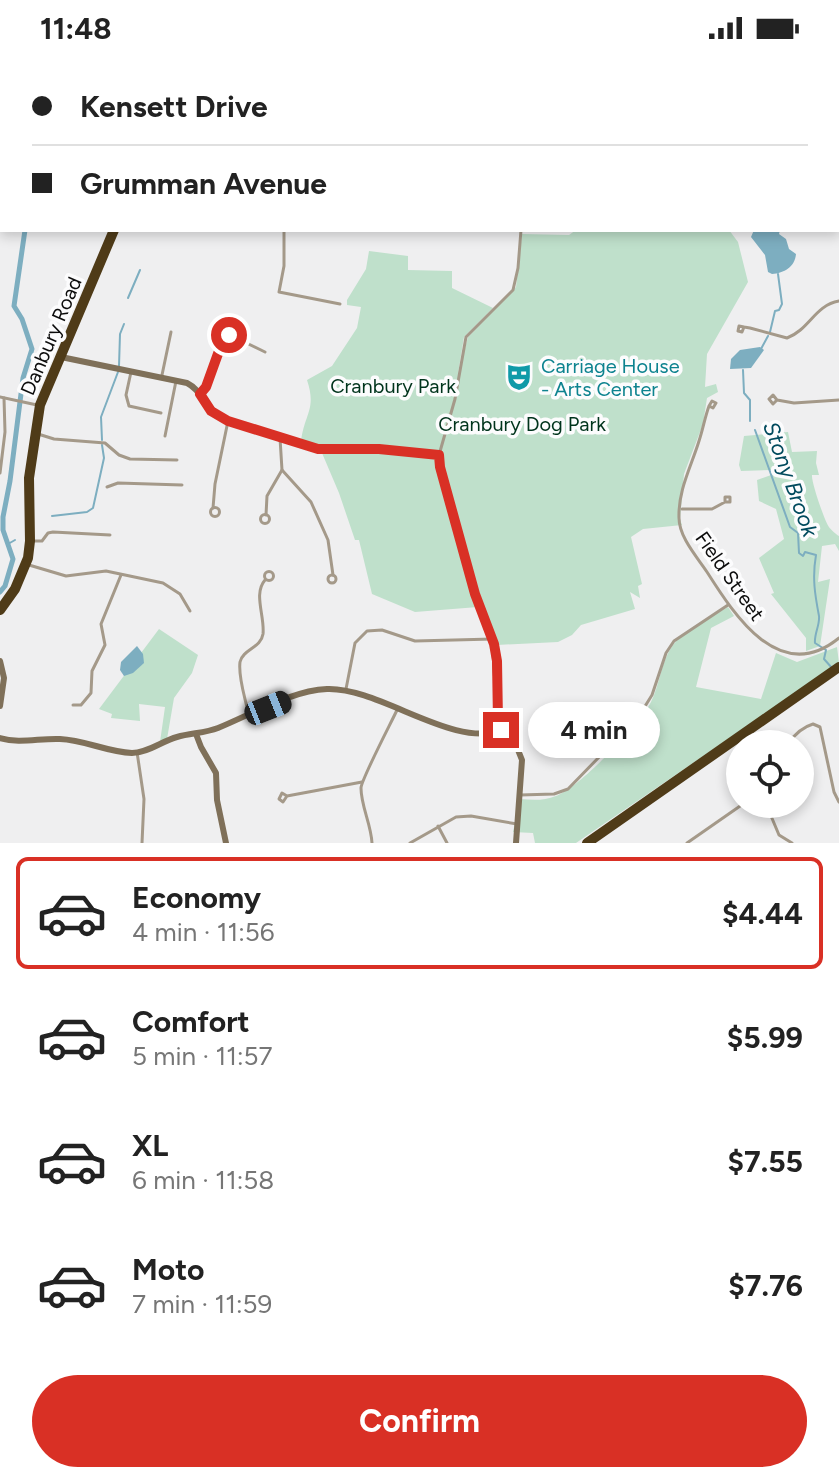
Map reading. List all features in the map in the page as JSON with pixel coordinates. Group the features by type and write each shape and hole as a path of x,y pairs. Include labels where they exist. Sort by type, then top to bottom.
{"highway":[{"name":"Danbury Road","path":"0,610 15,589 26,564 30,541 31,460 40,405 113,232"},
{"path":"587,843 839,670"},
{"path":"597,843 839,670"}],"street":[{"path":"284,232 284,266 279,292 340,304"},
{"path":"516,843 523,770 520,754 501,730 497,714 497,661 493,639 475,594 439,455 455,399 466,337 513,290 518,275 521,232"},
{"path":"744,327 787,338 801,331 823,306 839,301"},
{"path":"161,379 171,332"},
{"path":"200,394 206,387 225,335 265,352"},
{"path":"61,357 190,384 211,411 228,421 280,438 325,449 379,449 439,455"},
{"path":"131,372 126,399 129,406 161,413"},
{"path":"165,436 176,381"},
{"path":"0,473 5,432 2,397 40,405"},
{"path":"777,400 796,403 839,400"},
{"name":"Field Street","path":"709,406 686,473 679,522 686,539 728,605 747,629 766,642 800,655 824,648 839,638"},
{"path":"213,508 228,421"},
{"path":"35,433 54,439 105,443 119,455 130,459 177,460"},
{"path":"266,515 267,496 282,470 280,438"},
{"path":"282,470 311,502 328,540 333,575"},
{"path":"107,487 118,483 182,485"},
{"path":"680,508 712,509 725,502"},
{"path":"30,541 42,541 53,532 110,535"},
{"path":"26,564 66,576 102,572 168,585 183,598 190,611"},
{"path":"73,705 81,705 91,693 92,671 105,645 101,624 121,575"},
{"path":"248,716 240,664 243,656 263,637 259,589 265,580"},
{"path":"520,795 554,794 569,787 639,716 652,695 666,653 674,641 728,605"},
{"path":"345,690 355,643 371,630 382,630 415,641 493,639"},
{"path":"832,643 839,644"},
{"path":"0,661 4,678 0,706"},
{"path":"0,738 12,741 74,740 108,749 137,752 248,716 309,691 345,690 448,728 483,734 501,730"},
{"path":"372,843 362,782 398,708"},
{"path":"803,730 813,724 821,731 833,789 839,802"},
{"path":"196,734 217,776 218,803 226,843"},
{"path":"136,843 142,843 144,799 137,752"},
{"path":"287,796 362,782"},
{"path":"410,843 451,819 467,816 517,824"},
{"path":"687,843 726,816"},
{"path":"772,818 779,835 792,843"},
{"path":"438,826 447,843"}],"green space":[{"name":"Cranbury Park","path":"573,232 730,232 738,242 748,282 707,354 705,387 716,384 718,392 707,398 703,424 684,474 682,525 643,529 631,537 642,584 638,586 640,598 630,592 635,609 581,625 572,635 558,642 497,645 480,604 478,607 415,612 372,594 359,540 355,540 322,453 323,448 301,442 311,398 307,380 332,366 357,328 361,307 347,305 347,300 366,269 369,251 408,256 408,270 452,271 452,288 493,308 464,337 458,374 468,337 516,287 522,234 569,235"},
{"path":"788,432 792,452 817,451 819,475 812,475 814,485 827,524 839,536 839,551 835,544 822,546 818,582 830,579 820,646 806,651 806,638 771,594 774,593 759,558 784,539 776,509 759,501 757,480 774,474 771,470 741,471 739,465 744,436"},
{"path":"728,607 734,616 711,628 696,687 761,699 776,653 797,662 837,647 839,663 741,730 726,730 726,740 576,843 535,843 533,833 513,832 520,799 556,796 579,781 622,739 651,702 673,645 691,628"},
{"path":"159,629 198,655 192,673 174,698 167,739 160,742 165,707 139,704 140,721 111,718 112,714 99,709"}],"water":[{"path":"753,232 780,232 789,249 796,254 791,266 781,272 768,272 765,255 751,237"},
{"path":"760,347 764,350 751,368 730,369 731,359 740,350"},
{"path":"137,646 143,654 144,663 124,676 120,670 121,662"}],"waterway":[{"path":"0,592 5,586 13,559 3,530 3,517 23,378 32,349 14,306 25,232"},
{"path":"128,298 140,270"},
{"name":"Stony Brook","path":"770,332 775,311 782,304 778,274"},
{"path":"119,366 120,334 124,324"},
{"name":"Stony Brook","path":"761,349 768,336"},
{"name":"Stony Brook","path":"743,370 744,393 750,400 750,421"},
{"path":"102,440 101,417 118,372"},
{"name":"Stony Brook","path":"755,430 790,527 798,533 799,553 803,556 805,552 816,555 814,579 819,619 815,643 826,650 824,659 832,668"},
{"path":"52,516 87,512 93,508 104,458 102,445"},
{"path":"8,544 15,540"}],"place":[{"name":"Carriage House - Arts Center","path":"519,377"}],"route":[{"path":"229,335 224,337 206,387 200,394 215,414 231,422 318,449 379,449 439,455 475,594 494,644 501,730"}],"park label":[{"name":"Cranbury Dog Park","path":"522,424"}]}
